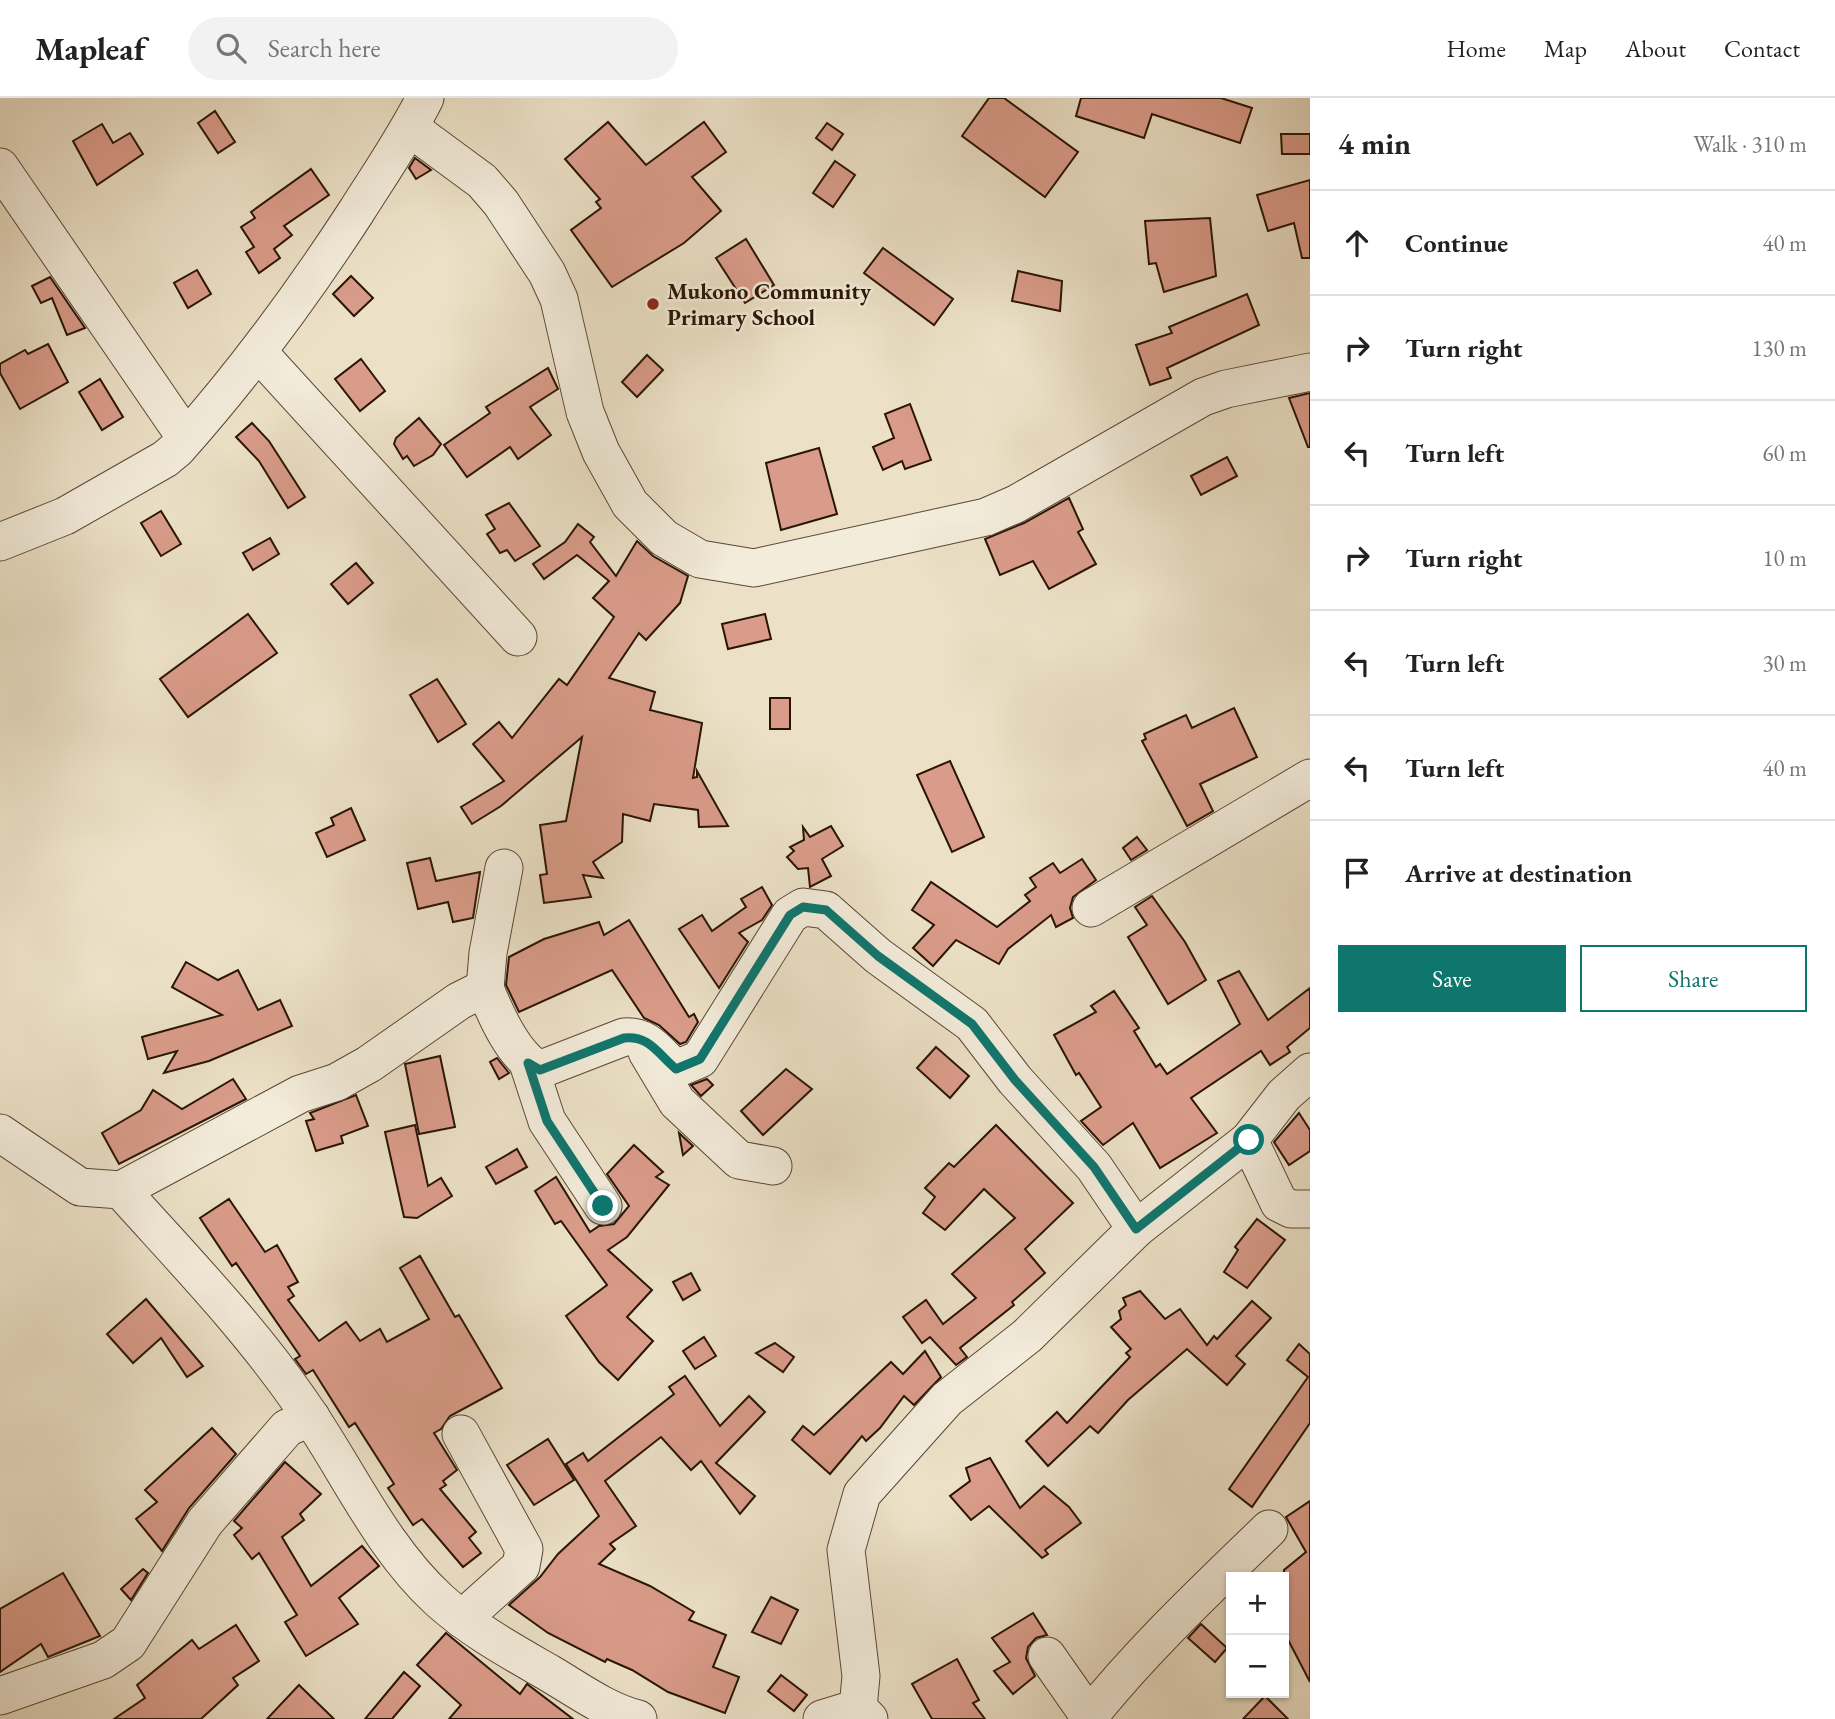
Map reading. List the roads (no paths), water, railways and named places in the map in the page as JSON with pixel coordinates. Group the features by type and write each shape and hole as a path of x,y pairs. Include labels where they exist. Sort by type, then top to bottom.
{"street":[{"path":"0,542 65,516 165,459 186,438 258,352 307,286 417,113 501,203 547,273 559,299 584,412 601,452 630,504 664,538 700,559 754,568 962,525 1016,504 1203,397 1226,389 1310,372"},
{"path":"0,167 186,438"},
{"path":"258,352 518,637"},
{"path":"1091,908 1310,778"},
{"path":"504,868 488,953 485,988 509,1036 528,1063 547,1121 603,1206"},
{"path":"528,1063 540,1070 624,1038 637,1036 648,1041 676,1069 700,1059 790,915 803,907 826,910 878,956 972,1024 1015,1080 1094,1167 1136,1229"},
{"path":"0,1133 80,1187 121,1190 300,1094 337,1082 369,1064 459,1001 485,988"},
{"path":"637,1036 677,1102 739,1160 773,1166"},
{"path":"822,1719 863,1714 846,1550 862,1494 947,1399 1027,1336 1136,1229 1249,1140 1284,1095 1310,1072"},
{"path":"1249,1140 1279,1203 1308,1215"},
{"path":"121,1190 240,1323 311,1417 388,1541 436,1598 462,1619 623,1717"},
{"path":"0,1696 103,1660 128,1643 205,1522 287,1428 311,1417"},
{"path":"461,1434 524,1549 521,1566 462,1619"},
{"path":"1047,1656 1088,1718 1122,1676 1180,1615 1269,1529"}],"place":[{"name":"Mukono Community Primary School","path":"653,304"}]}
